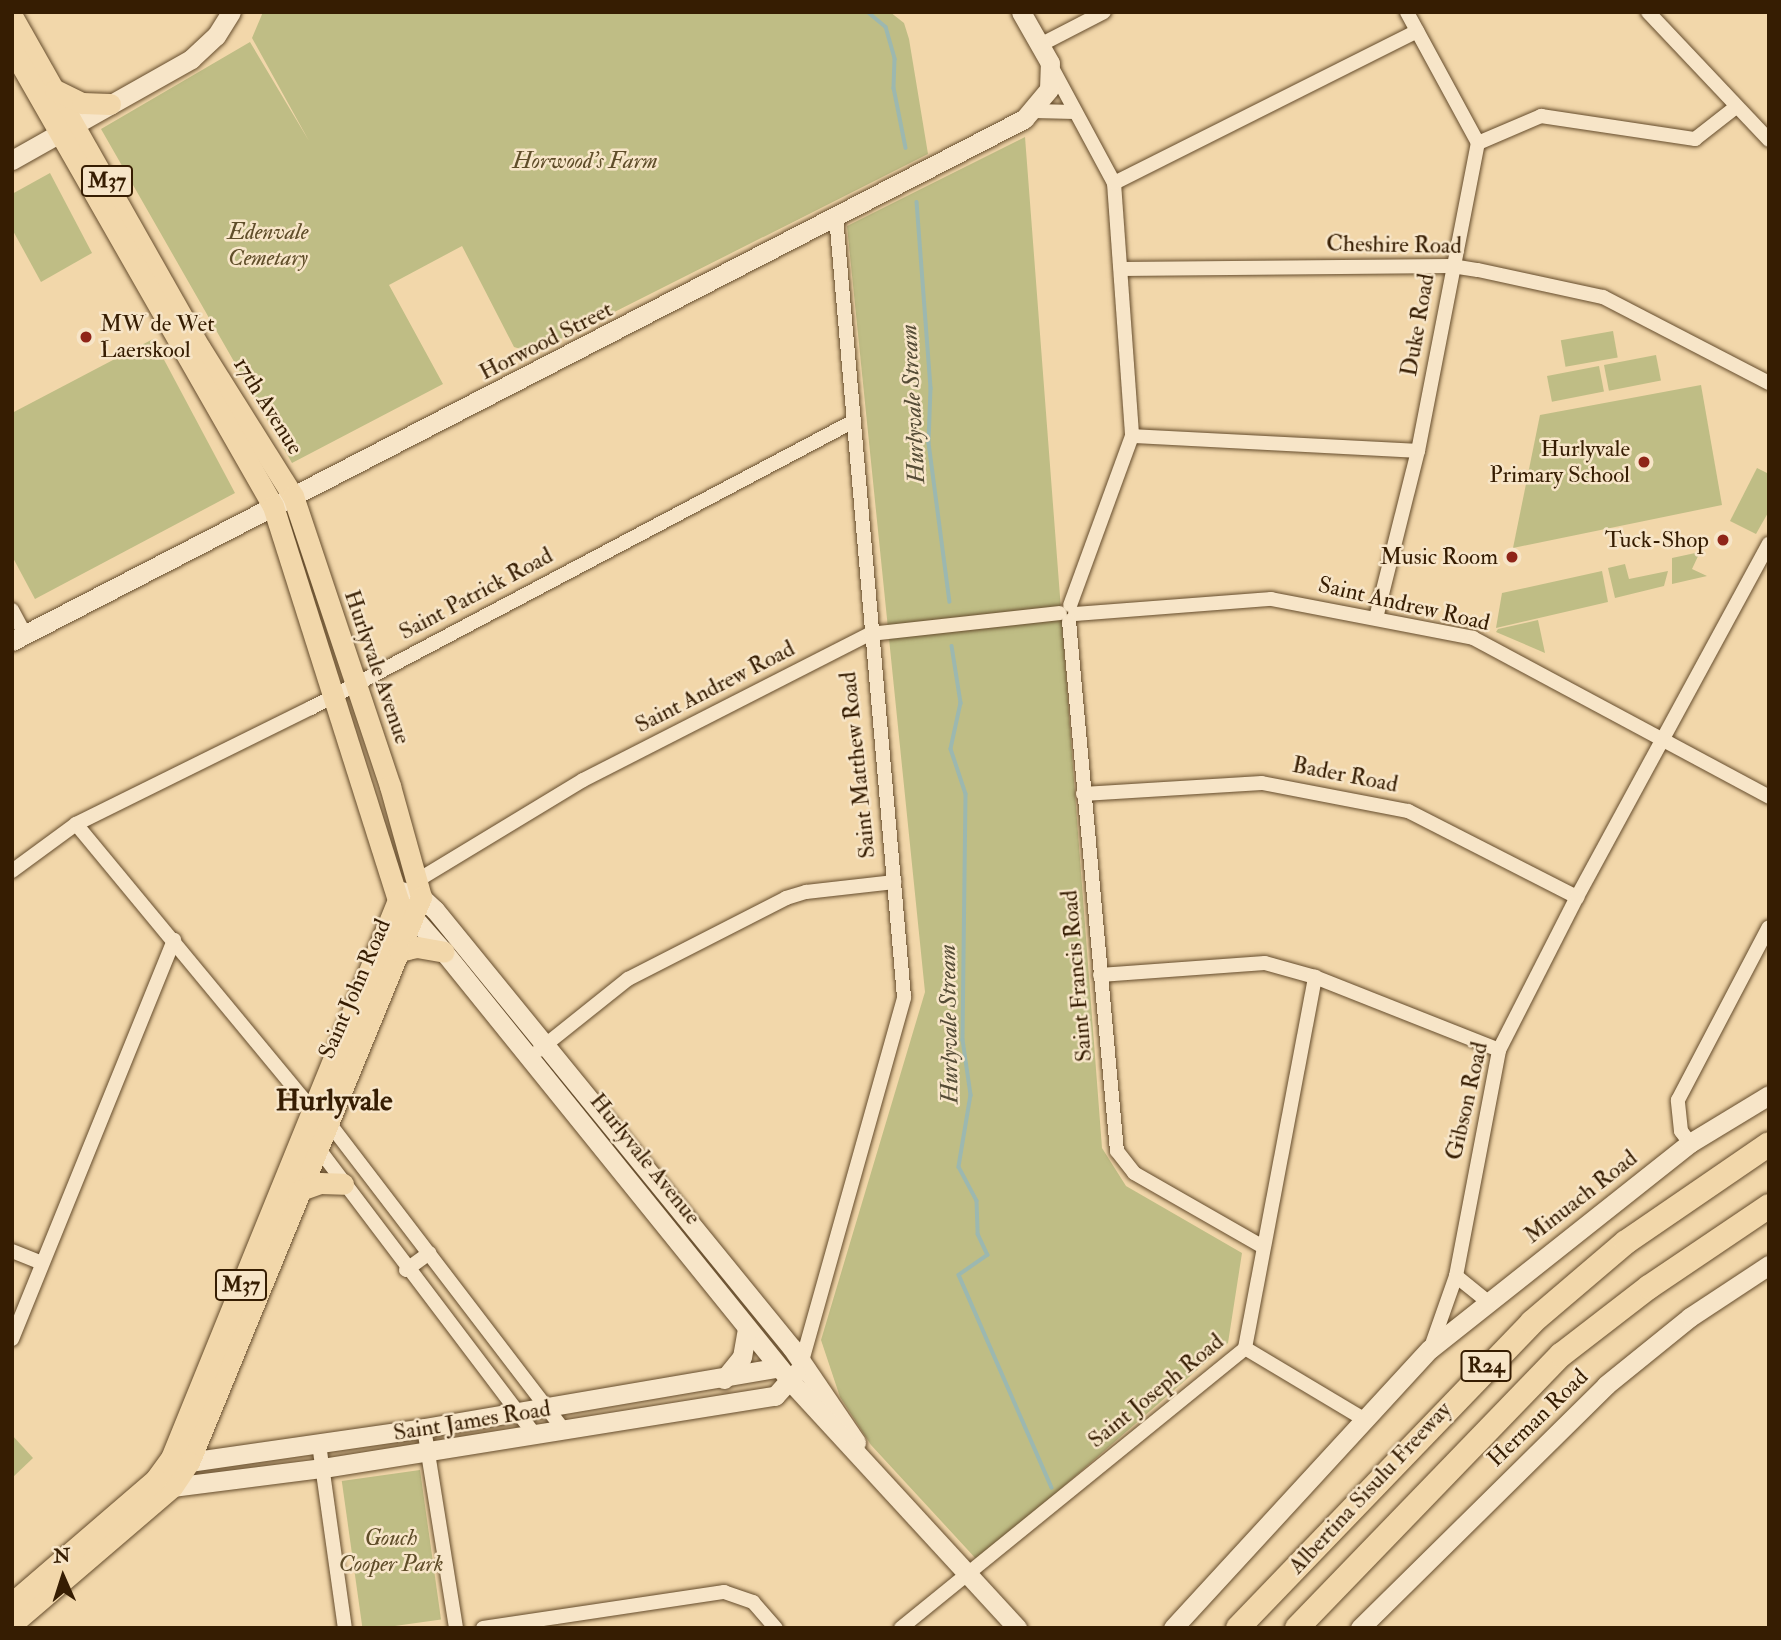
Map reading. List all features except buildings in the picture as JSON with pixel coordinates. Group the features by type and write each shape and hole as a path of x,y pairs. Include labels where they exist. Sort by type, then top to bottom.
{"highway":[{"name":"Albertina Sisulu Freeway","path":"1238,1628 1532,1322 1626,1242 1769,1144"},
{"name":"Albertina Sisulu Freeway","path":"1297,1628 1561,1355 1649,1287 1769,1206"}],"main road":[{"name":"17th Avenue","path":"12,16 55,90 67,129 273,506"},
{"name":"17th Avenue","path":"12,50 67,129 293,496"},
{"path":"55,90 82,103 110,104"},
{"name":"Hurlyvale Avenue","path":"293,496 420,888"},
{"name":"Hurlyvale Avenue","path":"273,506 405,917"},
{"path":"384,848 390,898 390,947 417,947 444,952"},
{"name":"Saint John Road","path":"180,1460 315,1111 420,888"},
{"name":"Saint John Road","path":"15,1609 164,1483 180,1460 316,1146 315,1111"},
{"path":"298,1191 320,1184 343,1184"}],"street":[{"path":"12,160 191,60 216,36 231,12"},
{"path":"1021,12 1114,183 1121,269 1132,436 1069,613"},
{"path":"1040,45 1104,12"},
{"path":"1407,12 1478,143 1541,116 1695,139 1737,107"},
{"path":"1648,12 1769,140"},
{"path":"1114,183 1417,31"},
{"path":"1034,111 1049,89 1050,63"},
{"path":"1034,111 1075,112"},
{"name":"Horwood Street","path":"19,637 836,217 1034,111"},
{"name":"Duke Road","path":"1376,618 1418,451 1478,143"},
{"name":"Saint Matthew Road","path":"792,1383 797,1354 820,1298 901,1014 904,981 870,634 836,217"},
{"name":"Cheshire Road","path":"1121,269 1452,266 1603,297 1769,383"},
{"name":"Saint Patrick Road","path":"12,871 76,824 354,684 854,421"},
{"path":"1132,436 1418,451"},
{"name":"Gibson Road","path":"1173,1628 1367,1421 1430,1349 1456,1276 1500,1050 1577,897 1769,544"},
{"name":"Saint Andrew Road","path":"420,888 583,780 870,634 1069,613 1264,598 1376,618 1482,642 1769,797"},
{"path":"12,610 19,637"},
{"name":"Saint Francis Road","path":"1069,613 1083,794 1120,1158 1134,1173 1263,1247"},
{"name":"Bader Road","path":"1083,794 1262,783 1408,811 1577,897"},
{"path":"76,824 315,1111 429,1253 565,1432"},
{"path":"538,1051 628,979 786,898 806,892 894,882"},
{"path":"398,890 420,888"},
{"name":"Hurlyvale Avenue","path":"420,888 538,1051 747,1329 807,1400 867,1462 1017,1628"},
{"name":"Hurlyvale Avenue","path":"405,917 444,952 538,1051 797,1354 867,1462"},
{"path":"1690,1143 1681,1131 1678,1100 1769,927"},
{"path":"12,1339 174,940"},
{"path":"1100,975 1247,962 1315,977 1500,1050"},
{"name":"Saint Joseph Road","path":"901,1628 1245,1349 1315,977"},
{"name":"Minuach Road","path":"1430,1349 1487,1301 1690,1143 1769,1095"},
{"path":"316,1146 406,1270 536,1436"},
{"path":"12,1251 41,1263"},
{"path":"406,1270 429,1253"},
{"name":"Herman Road","path":"1360,1628 1606,1385 1690,1317 1769,1265"},
{"path":"1456,1276 1487,1301"},
{"path":"724,1379 742,1357 747,1329"},
{"path":"1245,1349 1367,1421"},
{"name":"Saint Matthew Road","path":"779,1367 797,1354"},
{"name":"Saint James Road","path":"180,1460 319,1444 548,1409 779,1367"},
{"name":"Saint James Road","path":"164,1483 323,1468 565,1432 775,1396 792,1383"},
{"path":"775,1396 807,1400"},
{"path":"425,1428 456,1628"},
{"path":"319,1444 345,1628"},
{"path":"482,1628 724,1592 753,1602 776,1628"}],"green space":[{"name":"Horwood's Farm","path":"263,12 890,12 904,23 909,39 928,154 533,353 514,347 462,246 389,285 443,384 292,463 101,129 250,42 309,141 252,38"},
{"path":"1025,137 1102,1148 1126,1186 1242,1253 1228,1343 978,1561 871,1445 840,1397 821,1340 925,992 847,226"},
{"path":"50,173 92,253 41,282 12,229 12,194"},
{"path":"1613,331 1618,358 1565,367 1561,340"},
{"path":"153,339 235,493 35,599 12,556 12,413"},
{"path":"1656,355 1661,381 1609,391 1604,365"},
{"path":"1599,366 1604,392 1552,402 1547,376"},
{"path":"1701,385 1722,505 1513,548 1540,415"},
{"path":"1757,468 1769,474 1769,511 1756,534 1730,521"},
{"path":"1700,552 1692,569 1707,576 1672,584 1672,558"},
{"path":"1625,564 1629,579 1668,571 1664,586 1615,598 1608,568"},
{"path":"1602,571 1608,602 1496,628 1502,593"},
{"path":"1538,620 1545,653 1496,632 1498,629"},
{"path":"12,1435 33,1458 12,1478"},
{"name":"Gouch Cooper Park","path":"420,1470 441,1620 362,1628 342,1481"}],"waterway":[{"path":"868,12 886,27 895,59 894,88 906,148"},
{"name":"Hurlyvale Stream","path":"917,202 931,388 929,443 950,602"},
{"name":"Hurlyvale Stream","path":"952,646 961,703 951,749 966,794 963,1040 971,1095 959,1167 977,1201 978,1234 988,1255 959,1275 1052,1488"}],"place":[{"name":"MW de Wet Laerskool","path":"86,337"},
{"name":"Hurlyvale Primary School","path":"1644,462"},
{"name":"Tuck-Shop","path":"1723,540"},
{"name":"Music Room","path":"1512,557"}],"district":[{"name":"Hurlyvale","path":"334,1101"}],"park label":[{"name":"Edenvale Cemetary","path":"268,245"}]}
